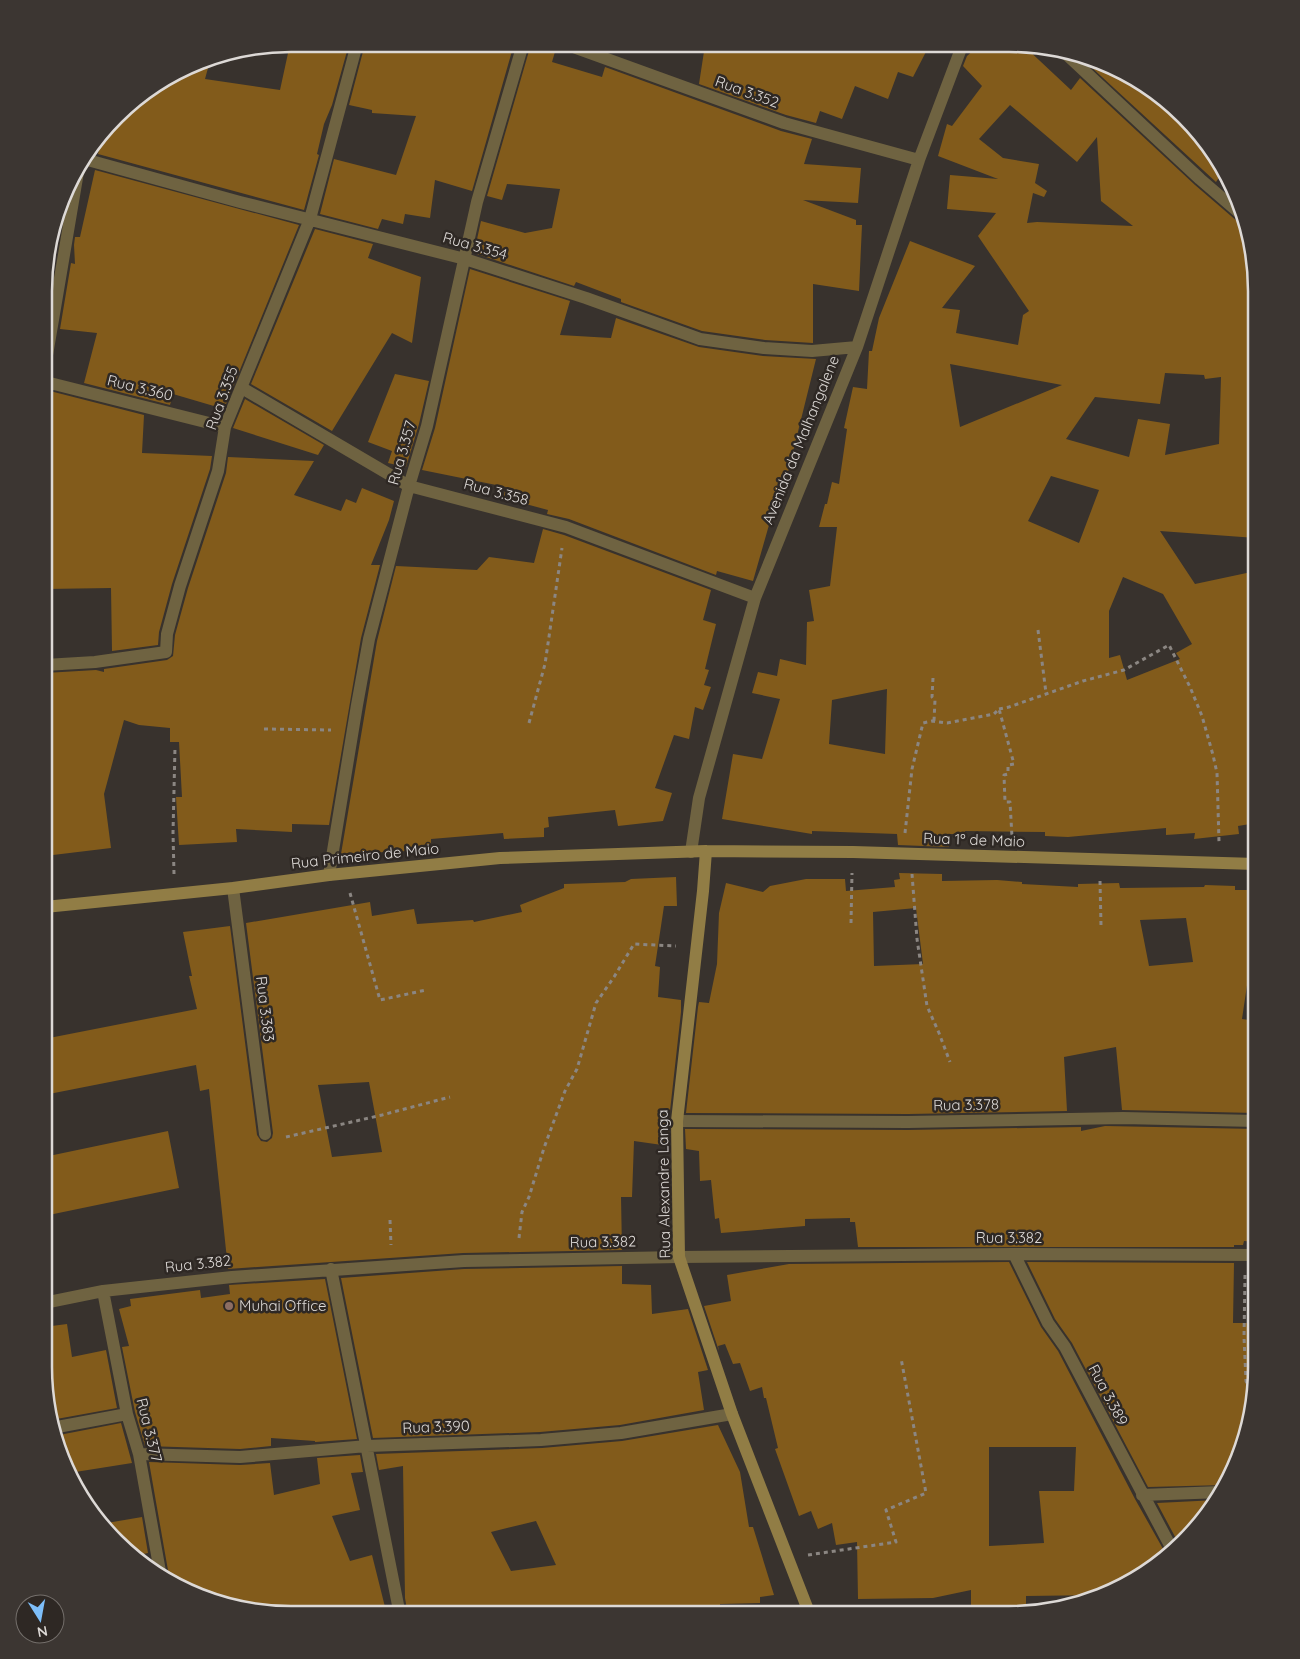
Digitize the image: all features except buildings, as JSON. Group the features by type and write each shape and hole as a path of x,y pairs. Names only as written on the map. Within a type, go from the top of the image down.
{"street":[{"name":"Rua 3.355","path":"53,665 95,662 166,652 167,634 180,586 218,471 226,427 310,220 355,52"},
{"name":"Rua 3.357","path":"328,875 352,730 370,639 409,486 427,426 477,202 521,52"},
{"name":"Rua 3.352","path":"590,52 784,123 919,160"},
{"name":"Avenida da Malhangalene","path":"691,852 699,798 755,598 857,346 919,160 960,52"},
{"path":"1075,62 1231,206"},
{"name":"Rua 3.354","path":"92,160 310,220 465,259 586,298 700,339 764,348 812,351 857,346"},
{"path":"53,318 73,195"},
{"name":"Rua 3.360","path":"53,384 226,427"},
{"name":"Rua 3.358","path":"242,388 409,486 566,527 755,598"},
{"name":"Rua Alexandre Langa","path":"706,851 697,948 676,1121 679,1257 732,1414 807,1606"},
{"name":"Rua 1º de Maio","path":"691,852 906,853 1248,864"},
{"name":"Rua Primeiro de Maio","path":"53,906 233,888 328,875 500,858 691,852"},
{"name":"Rua 3.383","path":"233,888 265,1134"},
{"name":"Rua 3.378","path":"676,1121 908,1122 1122,1118 1248,1121"},
{"name":"Rua 3.382","path":"53,1301 103,1291 232,1277 464,1261 1014,1254 1248,1255"},
{"name":"Rua 3.389","path":"1014,1254 1048,1323 1064,1347 1169,1544"},
{"path":"331,1269 398,1606"},
{"name":"Rua 3.377","path":"103,1291 127,1414 139,1454 159,1566"},
{"path":"60,1426 127,1414"},
{"name":"Rua 3.390","path":"139,1454 240,1457 367,1446 541,1440 621,1433 732,1414"},
{"path":"1142,1496 1212,1492"}],"path":[{"path":"529,724 544,664 566,527"},
{"path":"1038,630 1046,693"},
{"path":"950,1062 927,1006 906,853 912,769 923,723 934,721 947,723 994,714 999,709 1046,693 1124,670 1170,645 1202,716 1217,773 1220,863"},
{"path":"933,678 934,721"},
{"path":"999,709 1014,764 1008,765 1008,774 1004,775 1005,802 1010,802 1014,857"},
{"path":"264,729 352,730"},
{"path":"175,747 173,833 175,894"},
{"path":"851,923 853,852"},
{"path":"1100,860 1101,925"},
{"path":"349,891 380,1000 426,990"},
{"path":"518,1242 522,1212 529,1197 544,1148 566,1091 577,1069 596,1004 634,944 697,948"},
{"path":"265,1134 267,1137 281,1138 294,1136 450,1097"},
{"path":"1247,1383 1244,1337 1248,1290"},
{"path":"788,1558 896,1542 886,1510 926,1493 901,1358"}],"place":[{"name":"Muhai Office","path":"229,1306"}]}
